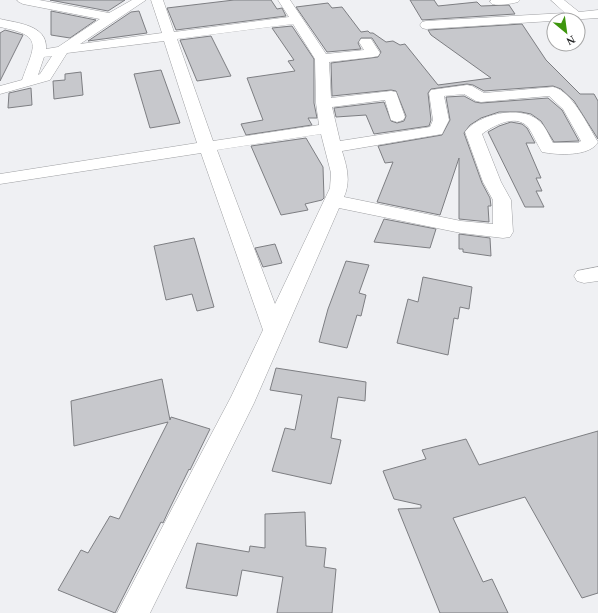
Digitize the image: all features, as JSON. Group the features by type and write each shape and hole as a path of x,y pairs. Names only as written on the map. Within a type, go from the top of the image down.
{"street":[{"path":"0,90 45,77 62,50 111,17 140,0"},
{"path":"157,0 207,147 274,330"},
{"path":"133,613 241,403 339,188 340,173 330,137 324,102 323,65 284,0"},
{"path":"496,2 514,0"},
{"path":"556,0 571,12"},
{"path":"10,10 73,11 111,17"},
{"path":"10,10 30,30 39,42 38,54 28,83"},
{"path":"586,15 598,14"},
{"path":"426,25 546,18"},
{"path":"38,54 297,20"},
{"path":"323,65 373,53 366,42"},
{"path":"323,65 378,66"},
{"path":"0,179 207,147 330,137 436,131 441,120 436,93 467,89 482,98 553,91 569,107 590,142 582,148 548,148 533,123 521,117 507,117 492,120 473,132 492,182 502,200 503,232 461,227 334,201"},
{"path":"324,102 391,95 397,118"}],"building":[{"path":"50,0 125,0 108,11"},
{"path":"234,0 271,0 277,9 282,8 286,16 176,30 167,8"},
{"path":"410,0 434,0 438,6 477,2 481,6 509,5 515,14 422,20"},
{"path":"328,3 332,8 342,7 361,32 368,31 373,33 386,42 393,41 400,45 405,44 438,85 491,78 431,35 428,30 522,24 546,60 580,94 594,94 598,101 598,139 574,101 561,89 553,86 484,91 473,85 467,84 431,89 428,93 431,120 429,126 374,134 366,115 336,117 334,108 384,102 391,121 397,123 404,121 406,116 396,91 391,90 332,96 331,63 378,57 381,52 372,38 361,38 358,43 361,49 327,52 296,7"},
{"path":"51,11 96,20 70,38 51,35"},
{"path":"139,11 147,33 88,41 131,12"},
{"path":"292,26 314,59 314,103 317,118 308,118 312,125 246,135 241,124 263,120 247,78 295,71 288,61 294,60 272,28"},
{"path":"5,30 23,35 0,81 0,33"},
{"path":"211,36 231,76 197,81 180,40"},
{"path":"161,70 180,123 150,128 134,74"},
{"path":"81,72 83,95 54,99 53,81 65,80 65,74"},
{"path":"31,88 32,105 8,108 9,93"},
{"path":"464,96 475,102 481,103 548,98 562,110 579,141 554,142 541,121 531,114 521,112 499,112 481,118 470,125 464,133 482,183 490,198 491,206 488,206 489,222 459,219 459,158 440,215 377,202 393,162 385,163 378,146 442,135 450,120 446,97"},
{"path":"511,122 522,124 527,128 535,143 526,143 541,178 536,178 542,191 536,191 544,207 525,207 488,132"},
{"path":"306,138 323,167 324,198 322,200 305,204 308,210 281,215 251,146"},
{"path":"384,219 436,229 430,248 374,242"},
{"path":"459,234 490,238 491,256 463,252 463,249 459,249"},
{"path":"194,238 214,307 197,311 192,294 166,300 154,246"},
{"path":"275,244 282,263 263,267 255,248"},
{"path":"346,261 369,265 359,293 366,295 361,316 357,315 347,348 319,342 328,309"},
{"path":"423,277 472,287 469,309 460,307 458,319 454,318 448,355 397,343 408,299 418,302"},
{"path":"276,368 366,382 365,401 338,397 331,438 341,440 331,484 272,471 285,428 295,430 302,395 270,390"},
{"path":"162,379 170,420 171,417 210,429 163,523 161,522 115,613 58,590 81,550 88,553 110,516 119,519 168,422 74,446 71,401"},
{"path":"598,431 598,593 582,598 525,497 453,518 483,582 492,579 508,613 440,613 398,509 421,508 421,505 394,499 383,471 426,459 422,450 466,439 479,465"},
{"path":"305,512 306,546 326,548 324,567 336,569 332,613 277,613 283,577 242,570 237,596 186,588 197,543 249,552 250,546 265,548 265,514"}]}
